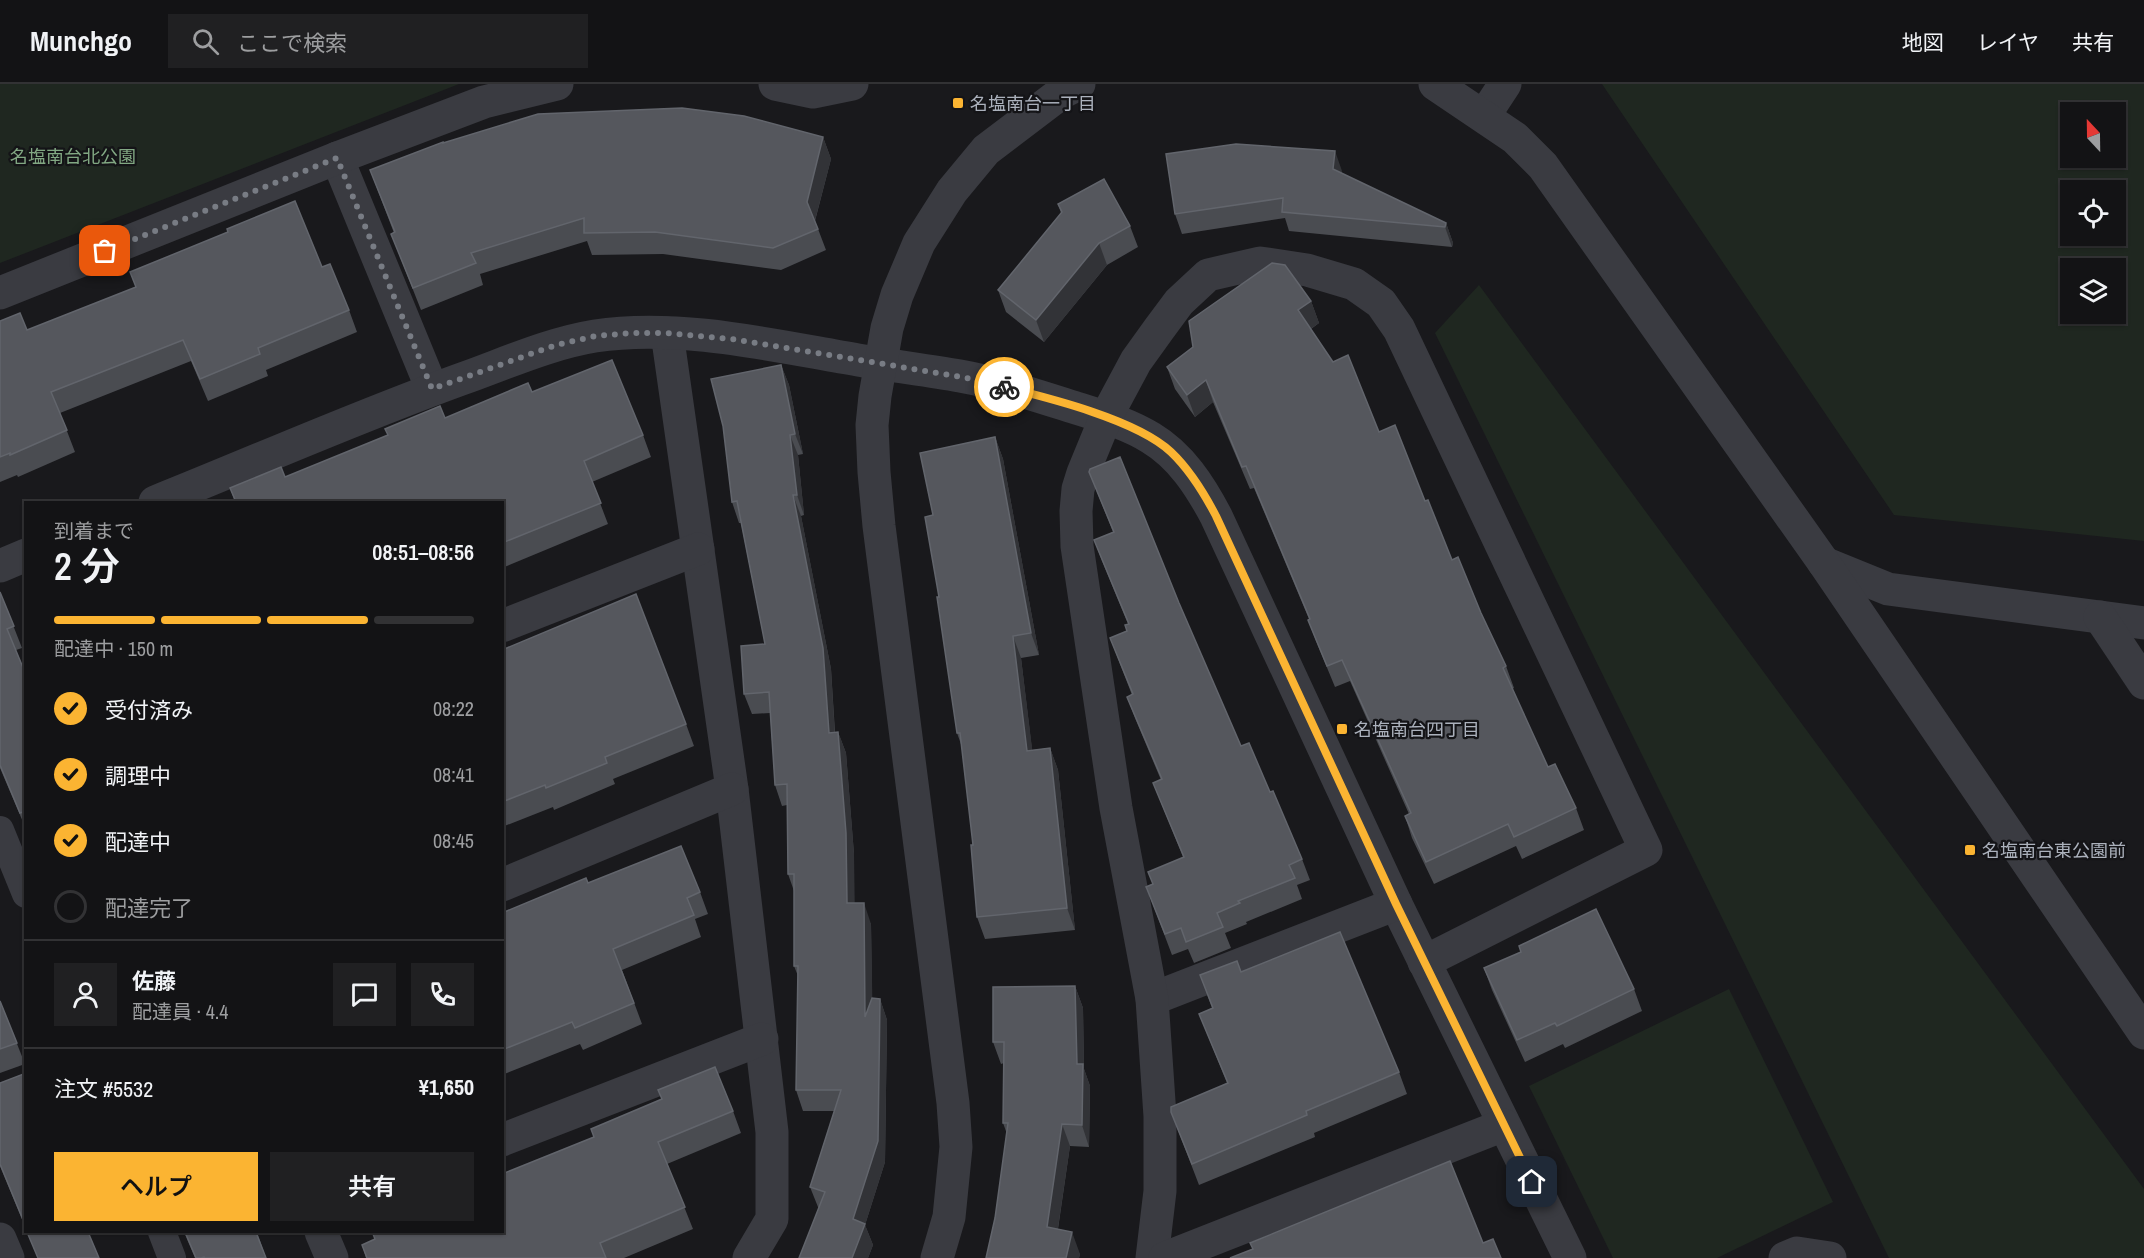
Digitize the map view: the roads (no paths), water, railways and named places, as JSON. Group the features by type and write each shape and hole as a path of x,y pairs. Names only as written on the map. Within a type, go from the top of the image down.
{"street":[{"path":"0,293 337,158 484,102 557,84"},
{"path":"775,84 813,92 852,84"},
{"path":"937,1258 948,1217 956,1147 953,1103 874,472 872,425 887,328 897,295 919,243 952,191 986,150 1061,93 1079,84"},
{"path":"1435,84 1515,138 1543,166 1824,563 2144,1034"},
{"path":"1484,116 1505,84"},
{"path":"337,158 432,389"},
{"path":"1152,1258 1160,1191 1160,1116 1152,999 1116,808 1077,546 1076,511 1078,489 1083,473 1106,417 1136,361 1179,302 1208,275 1260,263 1307,270 1354,284 1381,303 1399,329 1646,850 1424,962"},
{"path":"667,333 732,789 772,1132 772,1219 749,1258"},
{"path":"157,501 432,389 556,345 596,336 667,333 732,339 962,377 1032,394 1106,417 1149,436 1171,452 1202,490 1216,516 1396,904 1570,1258"},
{"path":"504,625 698,549"},
{"path":"0,566 24,556"},
{"path":"1824,563 1888,588 2144,623"},
{"path":"2100,617 2144,683"},
{"path":"504,884 732,789"},
{"path":"0,830 24,889"},
{"path":"1152,999 1396,904"},
{"path":"504,1139 762,1039"},
{"path":"1165,1258 1504,1125"},
{"path":"162,1233 172,1258"},
{"path":"321,1233 332,1258"},
{"path":"0,1239 8,1258"},
{"path":"1785,1258 1797,1253 1830,1258"}],"place":[{"name":"名塩南台一丁目","path":"958,103"},
{"name":"名塩南台四丁目","path":"1342,729"},
{"name":"名塩南台東公園前","path":"1970,850"}],"park label":[{"name":"名塩南台北公園","path":"73,156"}]}
